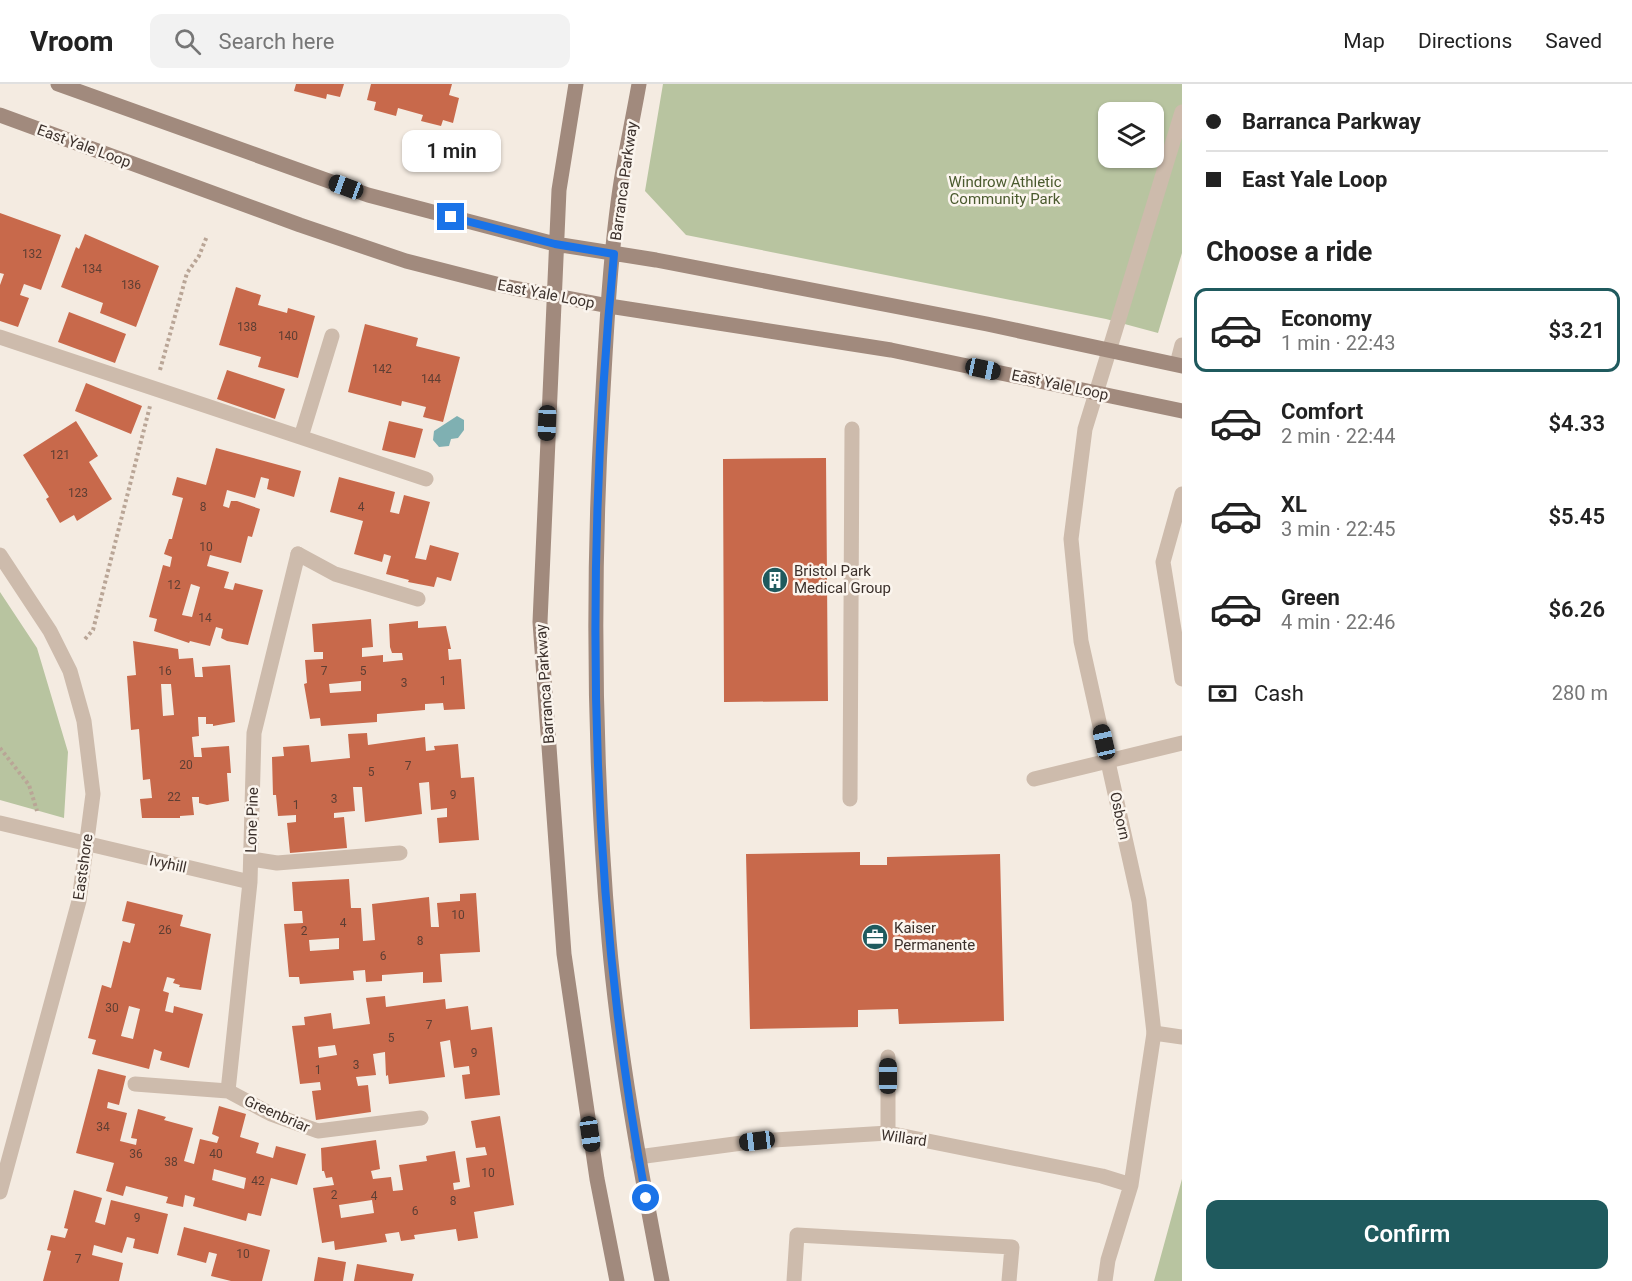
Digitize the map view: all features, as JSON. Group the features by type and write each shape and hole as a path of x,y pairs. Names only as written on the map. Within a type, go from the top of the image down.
{"main road":[{"path":"58,84 368,195 555,244 987,324 1180,365"},
{"name":"Barranca Parkway","path":"576,84 559,190 555,244 540,622 564,954 597,1179 617,1281"},
{"name":"Barranca Parkway","path":"639,84 618,204 609,306 595,543 597,757 609,942 638,1157 662,1281"},
{"name":"East Yale Loop","path":"0,115 300,225 406,261 504,286 609,306 891,350 1182,411"}],"street":[{"name":"Osborn","path":"1106,1281 1108,1260 1131,1185 1155,1033 1139,901 1081,641 1071,539 1085,429 1182,112"},
{"path":"301,437 332,336"},
{"path":"0,337 426,479"},
{"path":"1180,365 1182,345"},
{"path":"850,799 852,429"},
{"path":"1182,494 1163,562 1182,679"},
{"name":"Lone Pine","path":"228,1091 250,882 254,733 298,554 335,573 418,599"},
{"name":"Eastshore","path":"0,555 50,631 70,671 84,721 93,794 79,901 0,1191"},
{"path":"1034,778 1182,743"},
{"name":"Ivyhill","path":"0,823 86,846 250,882"},
{"path":"251,859 277,864 400,853"},
{"path":"1155,1033 1182,1037"},
{"path":"888,1057 888,1133"},
{"name":"Greenbriar","path":"135,1084 228,1091 271,1114 318,1131 421,1118"},
{"name":"Willard","path":"638,1157 757,1141 888,1133 1102,1176 1131,1185"},
{"path":"794,1281 797,1235 1012,1247 1010,1281"}],"path":[{"path":"85,639 93,630 154,389 187,273 199,256 207,236"},
{"path":"0,748 29,785 38,813"}],"green space":[{"name":"Windrow Athletic Community Park","path":"663,84 1182,84 1182,253 1158,333 1106,319 686,235 645,191"},
{"path":"0,592 37,648 68,752 64,818 0,800"},
{"path":"1182,1179 1182,1281 1154,1281"}],"water":[{"path":"457,416 464,420 464,430 458,438 451,439 449,446 439,447 433,440 434,431"}],"building":[{"path":"296,84 344,84 340,97 327,94 326,99 294,91"},
{"path":"371,84 452,84 449,95 459,98 453,123 443,120 441,126 421,121 423,115 398,108 396,116 374,110 376,102 367,100"},
{"path":"0,213 61,235 41,290 24,284 20,295 29,298 18,327 0,321 0,285 4,274 0,273"},
{"path":"85,234 159,266 136,327 100,313 103,303 61,287 76,247 79,249"},
{"path":"236,287 261,295 258,305 287,313 288,308 315,316 298,378 258,367 261,357 219,345"},
{"path":"69,312 126,334 115,363 58,342"},
{"path":"365,324 418,338 416,346 460,357 443,422 423,417 426,407 402,401 401,406 348,392"},
{"path":"227,370 285,389 275,419 217,399"},
{"path":"86,383 142,406 131,434 75,411"},
{"path":"76,421 98,456 89,462 112,499 77,521 74,515 60,523 46,499 49,497 23,455"},
{"path":"389,421 423,429 415,458 382,450"},
{"path":"216,448 301,471 294,497 267,489 269,479 261,477 255,498 227,490 223,506 229,508 231,501 237,501 260,509 252,537 248,536 241,563 210,555 207,566 229,572 224,588 233,590 235,583 263,590 248,645 221,638 223,629 216,627 210,646 190,641 189,643 154,631 157,619 149,617 163,565 170,567 172,557 164,554 169,539 172,539 183,498 172,495 177,477 206,485","holes":["191,584 200,587 192,617 182,615"]},
{"name":"Bristol Park Medical Group","path":"826,458 828,701 724,702 723,459"},
{"path":"339,477 395,492 390,512 399,514 404,495 430,502 415,558 426,560 430,545 459,553 451,581 437,577 434,587 408,582 409,580 386,574 391,556 384,554 382,562 354,554 363,521 330,512"},
{"path":"371,619 373,647 362,648 362,657 383,655 383,662 403,660 402,653 392,653 389,624 418,621 418,628 446,626 451,649 448,649 449,660 461,659 465,709 444,710 443,703 425,704 425,710 377,714 377,722 321,726 320,718 310,719 304,684 307,683 305,660 323,659 323,652 314,652 312,624","holes":["361,681 361,691 330,693 329,684"]},
{"path":"133,641 178,649 179,659 193,658 195,677 203,677 202,667 230,665 235,722 213,726 213,724 206,724 206,717 198,717 199,736 192,737 194,757 202,757 201,748 229,746 231,773 227,773 229,801 207,805 199,803 199,797 192,797 194,815 180,816 180,818 142,818 140,799 152,798 150,779 143,780 139,729 131,730 127,676 136,675","holes":["161,684 171,684 174,715 163,716"]},
{"path":"367,733 368,745 425,737 426,751 435,750 434,746 458,744 461,778 474,777 479,840 439,843 437,818 447,817 447,808 431,810 429,782 419,783 422,814 365,822 362,787 353,787 355,811 334,813 334,818 344,817 347,848 290,853 287,823 296,822 296,815 278,816 276,795 273,795 272,757 284,756 283,747 309,745 311,762 350,758 348,734"},
{"name":"Kaiser Permanente","path":"860,852 860,865 887,865 887,857 1000,854 1004,1021 899,1024 898,1009 858,1010 858,1027 750,1029 746,854"},
{"path":"349,879 351,908 361,908 363,941 375,940 372,904 429,897 431,927 439,927 437,903 460,901 460,894 476,893 480,952 440,954 442,982 423,983 423,972 382,975 382,981 366,982 365,970 353,971 354,980 300,984 299,977 289,977 284,924 303,923 302,911 294,911 292,882","holes":["339,938 339,949 310,951 309,940"]},
{"path":"127,901 183,915 180,926 211,934 201,990 179,987 180,985 173,983 175,979 167,977 163,991 169,993 165,1011 173,1013 174,1006 203,1014 189,1068 160,1060 162,1052 154,1049 149,1069 92,1054 96,1040 88,1038 102,985 111,988 123,941 130,943 135,924 122,921","holes":["129,1006 140,1009 133,1039 121,1036"]},
{"path":"385,996 386,1007 445,999 446,1009 468,1006 471,1030 492,1027 500,1095 465,1099 462,1075 470,1074 469,1066 454,1068 450,1040 440,1042 445,1077 389,1084 388,1075 386,1076 385,1052 373,1054 376,1075 356,1077 358,1086 368,1085 371,1112 316,1120 312,1091 321,1090 320,1082 300,1084 292,1026 305,1025 304,1017 331,1013 333,1029 370,1024 366,998","holes":["335,1045 337,1055 319,1058 318,1047"]},
{"path":"98,1069 126,1076 119,1105 108,1102 107,1108 127,1113 120,1141 136,1145 137,1139 131,1138 138,1109 166,1117 164,1120 193,1128 184,1161 194,1164 200,1139 217,1143 219,1137 212,1134 219,1106 246,1114 240,1137 259,1143 256,1153 273,1158 276,1146 306,1154 297,1185 271,1178 261,1216 248,1213 246,1221 193,1206 195,1198 185,1195 183,1207 166,1203 168,1197 126,1186 123,1196 106,1191 114,1163 76,1153","holes":["214,1169 246,1178 244,1189 212,1180"]},
{"path":"500,1116 514,1205 474,1212 478,1238 458,1241 456,1229 414,1235 415,1239 401,1241 399,1232 385,1234 387,1242 335,1250 334,1241 322,1243 313,1188 334,1185 332,1177 326,1178 322,1171 321,1148 376,1140 380,1169 371,1171 373,1179 391,1177 393,1191 403,1190 399,1165 427,1161 426,1156 455,1151 460,1182 453,1183 454,1190 470,1187 466,1158 487,1155 485,1147 476,1148 471,1121","holes":["372,1200 374,1213 341,1218 339,1205"]},
{"path":"74,1190 102,1198 95,1222 105,1225 111,1200 168,1214 158,1254 133,1248 135,1239 127,1237 122,1253 94,1245 92,1255 123,1263 119,1281 43,1281 51,1251 47,1250 51,1235 65,1238 68,1229 64,1228"},
{"path":"184,1227 270,1250 262,1281 231,1281 211,1276 217,1254 209,1252 206,1263 177,1255"},
{"path":"318,1257 346,1262 343,1281 314,1281"},
{"path":"357,1264 414,1274 412,1281 354,1281"}],"place":[{"name":"Bristol Park Medical Group","path":"775,580"},
{"name":"Kaiser Permanente","path":"875,937"}],"route":[{"path":"451,217 555,244 614,254 595,532 597,757 609,942 638,1157 646,1198"}]}
